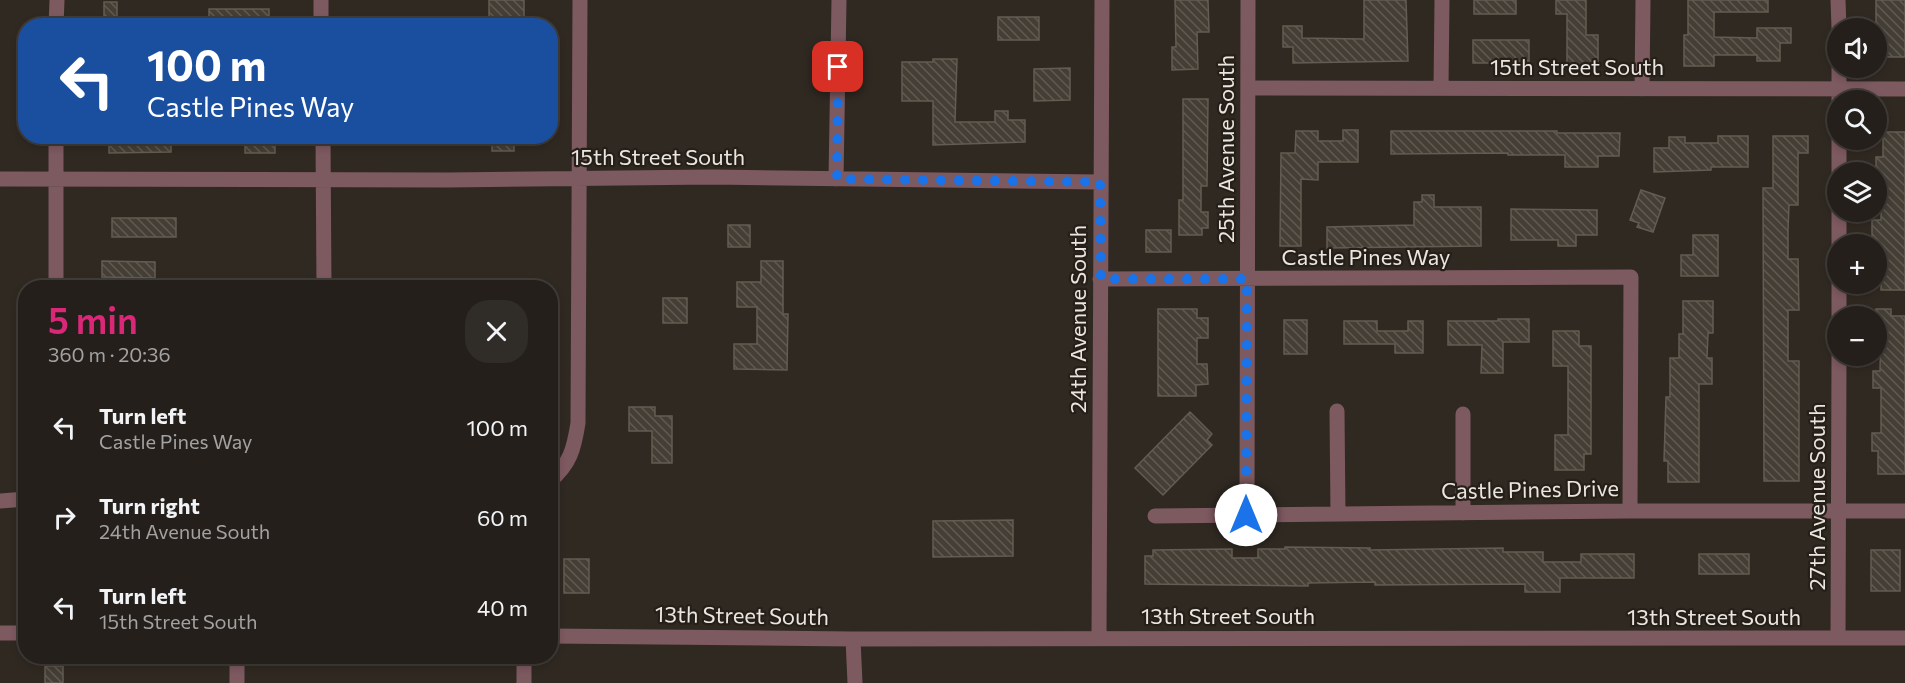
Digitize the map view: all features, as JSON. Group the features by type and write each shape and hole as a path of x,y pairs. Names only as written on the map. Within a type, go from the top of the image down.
{"street":[{"path":"56,18 57,0"},
{"path":"321,0 321,18"},
{"path":"558,473 574,452 579,423 580,0"},
{"path":"837,179 839,0"},
{"name":"24th Avenue South","path":"1099,638 1102,0"},
{"name":"25th Avenue South","path":"1246,515 1248,0"},
{"path":"1441,88 1442,0"},
{"path":"1642,89 1643,0"},
{"path":"1838,0 1839,18"},
{"name":"15th Street South","path":"1248,88 1642,89 1827,95"},
{"name":"15th Street South","path":"1887,91 1905,89"},
{"path":"56,144 56,280"},
{"path":"323,144 324,280"},
{"name":"15th Street South","path":"0,179 837,179 1100,182"},
{"name":"Castle Pines Way","path":"1101,279 1631,277 1630,511"},
{"name":"27th Avenue South","path":"1838,638 1839,366"},
{"path":"1337,411 1338,514"},
{"path":"1462,414 1462,513"},
{"path":"0,501 18,500"},
{"name":"Castle Pines Drive","path":"1155,516 1630,511 1905,511"},
{"path":"0,633 18,633"},
{"name":"13th Street South","path":"558,636 853,639 1905,638"},
{"path":"853,639 855,683"},
{"path":"237,664 237,683"},
{"path":"524,664 524,683"}],"building":[{"path":"489,0 524,0 524,18 489,18"},
{"path":"1175,0 1208,0 1209,32 1197,32 1198,69 1172,70 1172,47 1176,47"},
{"path":"1364,0 1406,0 1408,61 1293,63 1293,47 1283,47 1283,26 1302,26 1302,38 1364,39"},
{"path":"1474,0 1516,0 1516,14 1474,14"},
{"path":"1556,0 1586,0 1586,35 1598,35 1598,66 1567,67 1567,14 1556,14"},
{"path":"1688,0 1768,0 1768,12 1714,12 1714,37 1757,38 1757,28 1791,28 1791,43 1780,43 1780,61 1757,61 1757,55 1714,55 1714,66 1684,66 1684,35 1688,35"},
{"path":"1876,0 1905,0 1905,57 1887,57 1887,18 1876,18"},
{"path":"104,2 117,2 117,18 104,18"},
{"path":"209,9 269,9 269,18 209,18"},
{"path":"998,17 1039,17 1039,40 998,40"},
{"path":"1473,40 1529,40 1529,63 1473,63"},
{"path":"933,59 957,59 955,122 995,122 995,111 1008,111 1008,120 1025,120 1025,142 933,145 933,101 902,101 902,62 933,62"},
{"path":"1070,68 1070,100 1034,101 1034,69"},
{"path":"1183,99 1208,99 1207,186 1201,186 1201,212 1208,212 1208,228 1202,228 1202,235 1179,235 1179,200 1183,200"},
{"path":"1343,130 1358,130 1358,162 1318,162 1318,180 1301,179 1301,246 1280,246 1281,153 1295,153 1296,131 1318,131 1318,141 1343,141"},
{"path":"1391,131 1620,133 1619,156 1598,156 1598,167 1565,167 1565,155 1391,154"},
{"path":"1887,132 1905,132 1905,290 1887,290 1887,234 1872,234 1872,222 1887,222 1887,162 1876,162 1876,157 1883,157 1883,150 1887,150"},
{"path":"1718,136 1748,136 1748,167 1711,167 1711,170 1654,172 1654,148 1669,148 1669,137 1685,137 1685,143 1718,143"},
{"path":"1773,136 1808,136 1808,153 1798,153 1798,205 1789,205 1788,230 1788,259 1798,259 1799,310 1788,310 1788,361 1799,361 1799,481 1764,481 1763,188 1773,188"},
{"path":"109,144 171,144 171,152 109,153"},
{"path":"245,144 275,144 275,153 245,153"},
{"path":"492,144 514,144 514,151 492,151"},
{"path":"1641,190 1665,198 1653,232 1637,227 1639,223 1630,220"},
{"path":"1422,195 1434,195 1434,207 1481,207 1481,246 1327,248 1327,227 1414,225 1414,202 1422,202"},
{"path":"1511,209 1597,210 1597,235 1576,235 1576,246 1558,246 1558,240 1511,240"},
{"path":"112,218 176,218 176,237 112,237"},
{"path":"728,225 750,225 750,247 728,247"},
{"path":"1146,230 1171,230 1171,252 1146,252"},
{"path":"1693,235 1718,235 1718,276 1681,276 1681,255 1693,255"},
{"path":"102,261 155,262 155,278 102,277"},
{"path":"761,261 783,261 783,314 788,314 787,370 734,369 734,344 757,344 757,307 737,307 737,282 761,282"},
{"path":"663,298 687,298 687,323 663,323"},
{"path":"1683,301 1713,301 1713,333 1708,333 1707,358 1712,358 1712,384 1699,384 1699,482 1668,482 1668,461 1664,461 1666,397 1670,397 1670,358 1679,358 1679,334 1683,334"},
{"path":"1158,309 1197,309 1197,318 1208,318 1208,338 1197,338 1197,364 1207,364 1208,384 1196,385 1196,396 1158,396"},
{"path":"1887,309 1891,309 1891,316 1905,316 1905,474 1878,474 1878,451 1872,451 1872,433 1881,433 1881,388 1873,388 1873,371 1880,371 1880,366 1887,366"},
{"path":"1498,319 1529,319 1529,342 1503,342 1503,373 1481,373 1482,345 1448,345 1448,321 1498,321"},
{"path":"1284,320 1307,320 1307,354 1284,354"},
{"path":"1344,321 1377,321 1377,331 1408,331 1408,321 1423,321 1423,353 1395,353 1395,344 1344,344"},
{"path":"1553,331 1579,331 1579,346 1591,346 1591,454 1584,454 1584,470 1555,470 1555,435 1568,435 1568,366 1553,366"},
{"path":"629,407 655,407 655,416 672,416 672,463 652,463 652,431 629,431"},
{"path":"1190,412 1212,434 1207,440 1212,445 1163,495 1135,468"},
{"path":"1013,520 1013,556 933,557 933,521"},
{"path":"1285,547 1370,548 1370,550 1503,548 1503,552 1543,552 1543,562 1581,562 1581,554 1634,554 1634,578 1560,578 1560,592 1525,592 1525,584 1375,585 1375,582 1308,583 1308,586 1145,584 1145,556 1153,556 1153,550 1232,549 1232,558 1258,558 1258,549 1285,549"},
{"path":"1871,550 1900,550 1900,591 1871,591"},
{"path":"1699,554 1749,554 1749,574 1699,574"},
{"path":"564,559 589,559 589,593 564,593"},
{"path":"45,666 63,666 63,683 45,683"}],"route":[{"path":"838,67 837,179 1100,182 1101,279 1247,279 1246,515"}]}
